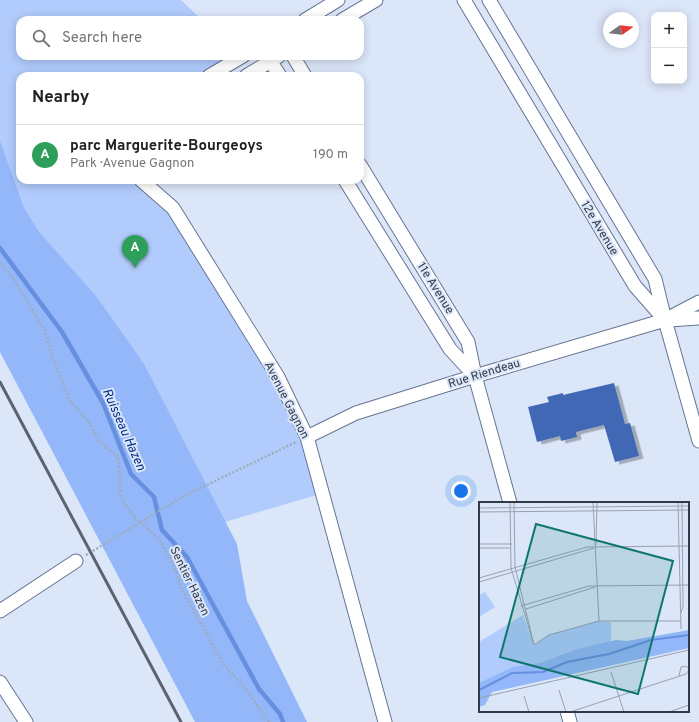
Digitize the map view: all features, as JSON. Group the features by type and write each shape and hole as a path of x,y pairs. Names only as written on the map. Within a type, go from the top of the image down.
{"street":[{"path":"312,16 338,0"},
{"path":"349,16 376,0"},
{"name":"12e Avenue","path":"464,0 635,286 665,320"},
{"name":"12e Avenue","path":"489,0 655,279 699,441"},
{"path":"217,72 236,60"},
{"path":"252,72 269,60"},
{"path":"273,60 278,72"},
{"path":"295,60 303,72"},
{"path":"542,131 562,122"},
{"name":"11e Avenue","path":"364,172 468,342 474,376 510,502"},
{"name":"Avenue Gagnon","path":"146,184 173,208 278,377 307,436 385,722"},
{"name":"11e Avenue","path":"347,184 450,349 474,376"},
{"path":"367,216 385,206"},
{"name":"Rue Riendeau","path":"307,436 356,414 474,376 665,320 699,302"},
{"name":"Rue Riendeau","path":"665,320 699,318"},
{"path":"0,611 76,561"},
{"path":"0,682 26,722"},
{"path":"567,712 570,722"}],"path":[{"name":"Sentier Hazen","path":"0,263 15,281 45,332 52,356 68,398 90,424 98,440 118,457 121,498 134,517 159,539 174,566 180,588 224,665 246,689 269,722"},
{"path":"76,561 184,496 307,436"}],"shaded area":[{"path":"0,0 181,0 198,16 16,16 16,60 231,60 211,72 16,72 16,184 146,184 173,208 307,437 320,494 208,527 0,189"},
{"path":"0,141 24,208 39,232 96,296 144,364 237,544 247,601 307,722 195,722 0,352"}],"building":[{"path":"614,383 625,424 630,423 639,456 615,462 604,425 576,432 577,437 561,441 560,436 537,442 528,407 549,402 547,397 563,393 563,395"}],"waterway":[{"name":"Ruisseau Hazen","path":"0,248 62,332 103,403 131,474 154,497 162,530 187,557 259,689 280,714 283,722"}],"railway":[{"path":"0,382 181,722"}],"place":[{"name":"parc Marguerite-Bourgeoys","path":"135,268"}]}
